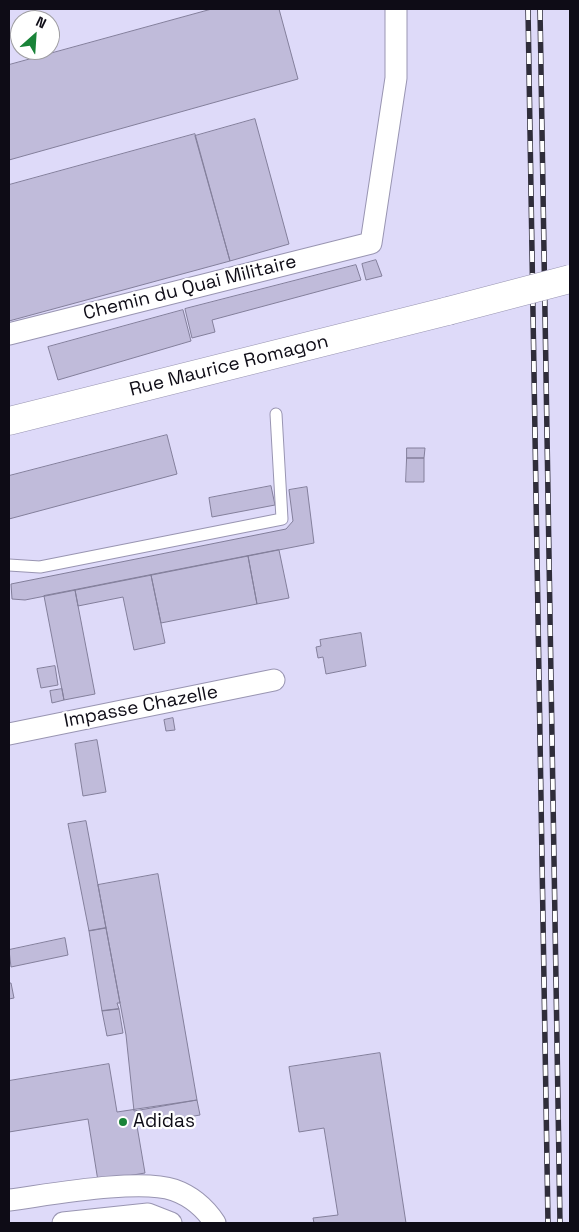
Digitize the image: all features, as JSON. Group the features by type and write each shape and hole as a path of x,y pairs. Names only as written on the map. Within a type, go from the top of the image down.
{"street":[{"name":"Chemin du Quai Militaire","path":"9,334 371,243 396,78 396,9"},
{"name":"Rue Maurice Romagon","path":"9,422 448,312 570,279"},
{"name":"Impasse Chazelle","path":"9,734 274,680"},
{"path":"9,1200 150,1186 174,1190 195,1201 215,1223"},
{"path":"63,1223 148,1214 171,1223"}],"lane":[{"path":"9,565 40,567 282,518 276,414"}],"building":[{"path":"212,9 279,9 298,79 9,160 9,65 27,60 60,60 60,51"},
{"path":"255,119 289,244 230,261 195,136"},
{"path":"195,134 230,261 9,321 9,185"},
{"path":"376,260 382,276 366,280 362,264"},
{"path":"356,265 361,280 212,320 215,332 192,338 185,309"},
{"path":"183,310 191,341 58,380 48,347"},
{"path":"167,435 177,474 9,519 9,476"},
{"path":"407,448 425,448 424,458 407,458"},
{"path":"407,458 424,458 424,482 406,482"},
{"path":"271,486 275,505 212,517 209,498"},
{"path":"307,487 314,543 25,600 12,599 11,584 286,529 293,521 289,490"},
{"path":"279,550 289,598 257,604 248,556"},
{"path":"248,556 257,604 161,623 151,575"},
{"path":"151,575 165,643 134,650 123,597 78,606 75,590"},
{"path":"75,590 95,694 64,700 44,596"},
{"path":"361,633 366,666 326,674 323,657 318,658 316,647 321,646 320,640"},
{"path":"55,666 58,685 41,688 37,669"},
{"path":"62,689 64,700 52,703 50,691"},
{"path":"173,718 175,730 166,731 164,720"},
{"path":"97,740 106,792 83,796 75,744"},
{"path":"86,821 106,928 89,931 68,824"},
{"path":"158,874 197,1100 134,1111 126,1035 98,885"},
{"path":"106,928 120,1003 117,1003 119,1009 102,1011 89,931"},
{"path":"65,938 68,955 11,967 9,950"},
{"path":"9,983 11,983 14,998 9,999"},
{"path":"119,1009 123,1033 107,1036 102,1011"},
{"path":"380,1053 406,1223 314,1223 313,1218 338,1215 324,1128 299,1132 289,1067"},
{"name":"Adidas","path":"109,1064 117,1112 197,1100 200,1115 137,1126 145,1173 98,1181 88,1119 9,1132 9,1081"}],"railway":[{"path":"528,9 548,1223"},
{"path":"540,9 560,1223"}],"place":[{"name":"Adidas","path":"123,1122"}]}
